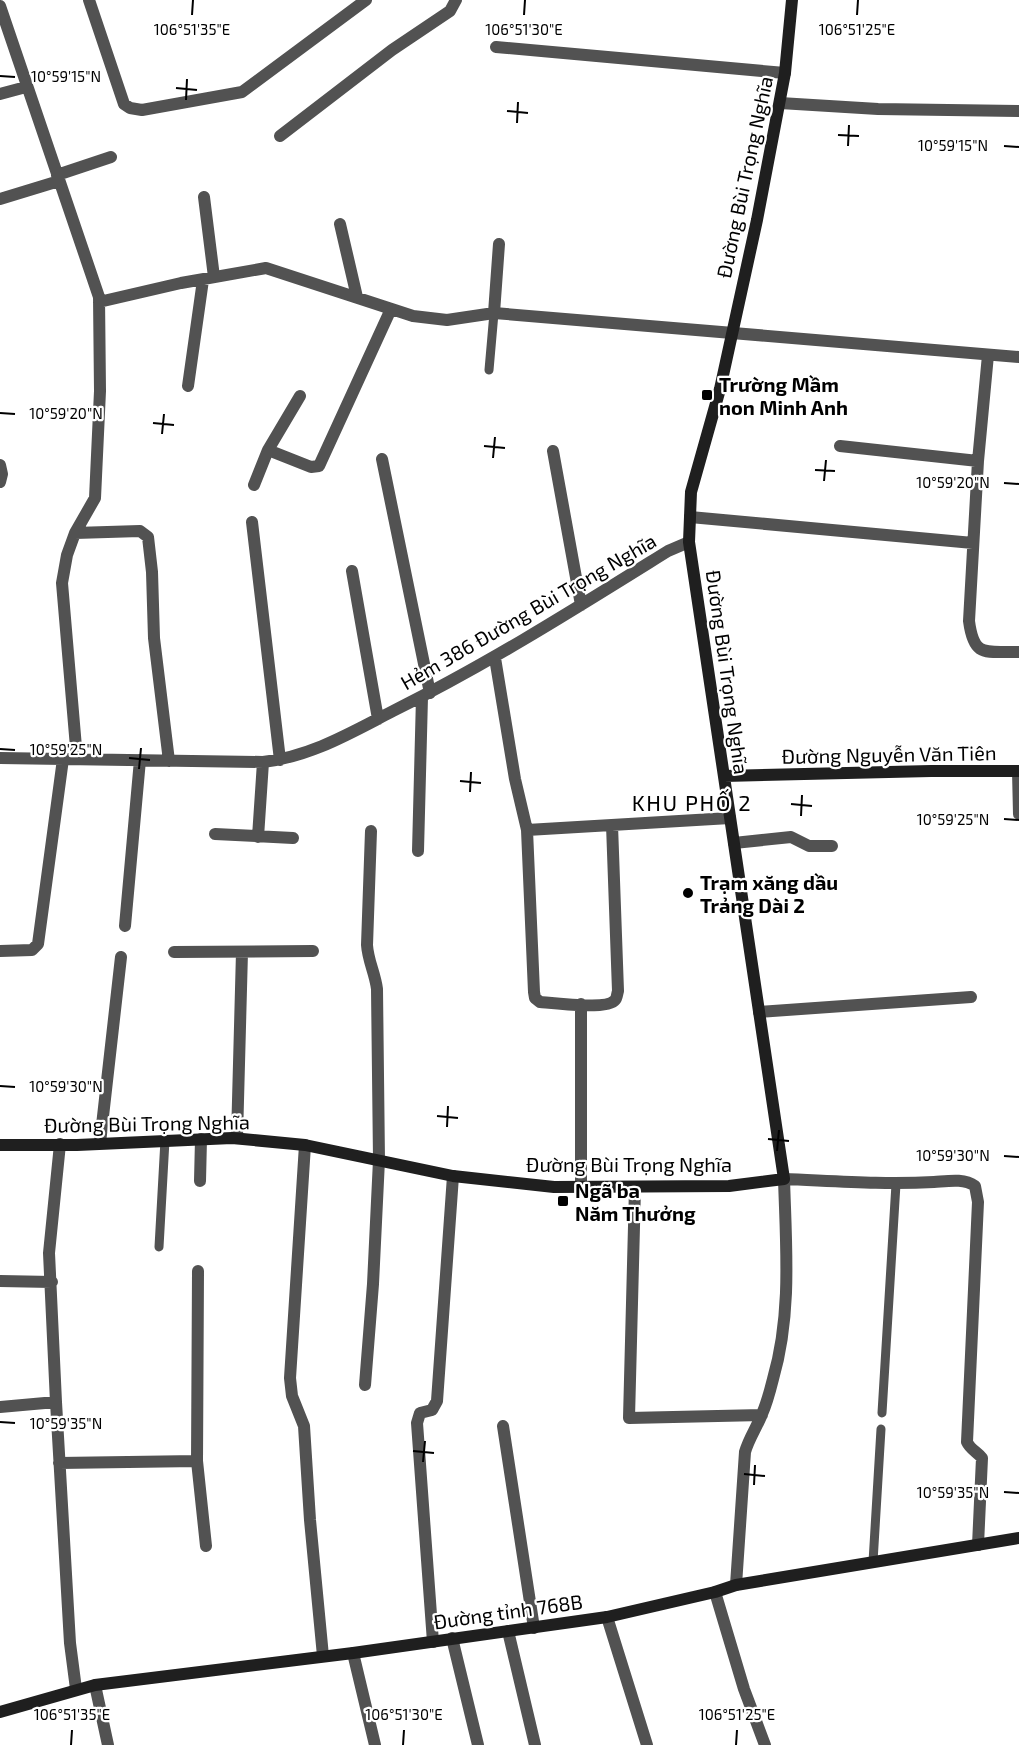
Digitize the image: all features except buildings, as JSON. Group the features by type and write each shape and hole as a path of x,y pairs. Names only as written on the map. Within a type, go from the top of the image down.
{"street":[{"path":"89,0 124,104 135,110 243,92 366,0"},
{"path":"280,136 392,50 450,10 456,0"},
{"name":"Đường Bùi Trọng Nghĩa","path":"0,1145 237,1138 305,1145 453,1176 555,1187 729,1186 784,1179 689,542 691,492 720,389 780,103 792,0"},
{"path":"0,6 99,297 100,391 95,498 75,533 67,555 62,583 77,759"},
{"path":"496,47 785,73"},
{"path":"0,94 26,87"},
{"path":"780,103 878,109 1019,111"},
{"path":"0,199 111,157"},
{"path":"188,386 208,279 204,197"},
{"path":"340,224 357,297"},
{"path":"494,313 499,244"},
{"path":"99,303 266,268 413,316 447,320 494,313 1019,357"},
{"path":"268,450 311,467 319,466 391,309"},
{"path":"988,355 978,461 969,603 972,639 976,648 983,651 1019,652"},
{"path":"254,485 268,450 300,396"},
{"path":"840,446 978,461"},
{"path":"553,451 581,605"},
{"path":"382,459 426,695 418,851"},
{"path":"0,465 0,482"},
{"path":"690,517 973,543"},
{"path":"252,522 280,760"},
{"path":"75,533 140,531 148,537 154,638 169,760"},
{"name":"Hẻm 386 Đường Bùi Trọng Nghĩa","path":"0,758 263,762 280,760 322,747 495,658 668,551 689,542"},
{"path":"352,572 378,719"},
{"path":"495,658 515,779 527,830 535,998 540,1002 581,1005 609,1004 615,1000 618,991 612,825"},
{"path":"0,951 32,950 38,944 63,759"},
{"path":"124,926 140,760"},
{"path":"258,837 263,762"},
{"path":"1018,771 1019,814"},
{"name":"Đường Nguyễn Văn Tiên","path":"724,776 1018,771"},
{"path":"527,830 730,818"},
{"path":"365,1385 374,1284 379,1161 377,988 375,975 368,961 367,945 371,831"},
{"path":"215,834 293,838"},
{"path":"734,843 791,837 809,846 832,846"},
{"path":"174,952 313,951"},
{"path":"237,1138 242,952"},
{"path":"100,1143 121,957"},
{"path":"759,1012 971,997"},
{"path":"581,1005 581,1187"},
{"path":"200,1181 201,1139"},
{"path":"60,1144 50,1253 70,1643 76,1689"},
{"path":"305,1145 290,1378 292,1396 304,1426 323,1656"},
{"path":"433,1642 417,1423 420,1413 432,1410 437,1401 453,1176"},
{"path":"736,1585 745,1452 762,1414 774,1378 786,1308 784,1179 896,1184 969,1181 975,1186 978,1192 967,1442 969,1448 982,1458 978,1545"},
{"path":"635,1188 629,1418 762,1414"},
{"path":"198,1271 197,1461 206,1546"},
{"path":"0,1281 52,1282"},
{"path":"0,1407 56,1402"},
{"path":"503,1426 534,1628"},
{"path":"60,1463 197,1461"},
{"name":"Đường tỉnh 768B","path":"0,1712 95,1685 353,1653 608,1617 736,1585 1019,1538"},
{"path":"715,1592 744,1689 765,1745"},
{"path":"608,1617 647,1745"},
{"path":"508,1631 535,1745"},
{"path":"452,1638 478,1745"},
{"path":"353,1653 375,1745"},
{"path":"95,1685 108,1745"}],"lane":[{"path":"489,370 494,313"},
{"path":"159,1247 165,1140"},
{"path":"882,1413 896,1184"},
{"path":"873,1562 881,1429"}],"place":[{"name":"Trường Mầm non Minh Anh","path":"707,395"},
{"name":"Trạm xăng dầu Trảng Dài 2","path":"688,893"},
{"name":"Ngã ba Năm Thưởng","path":"563,1201"}],"district":[{"name":"KHU PHỐ 2","path":"692,802"}]}
